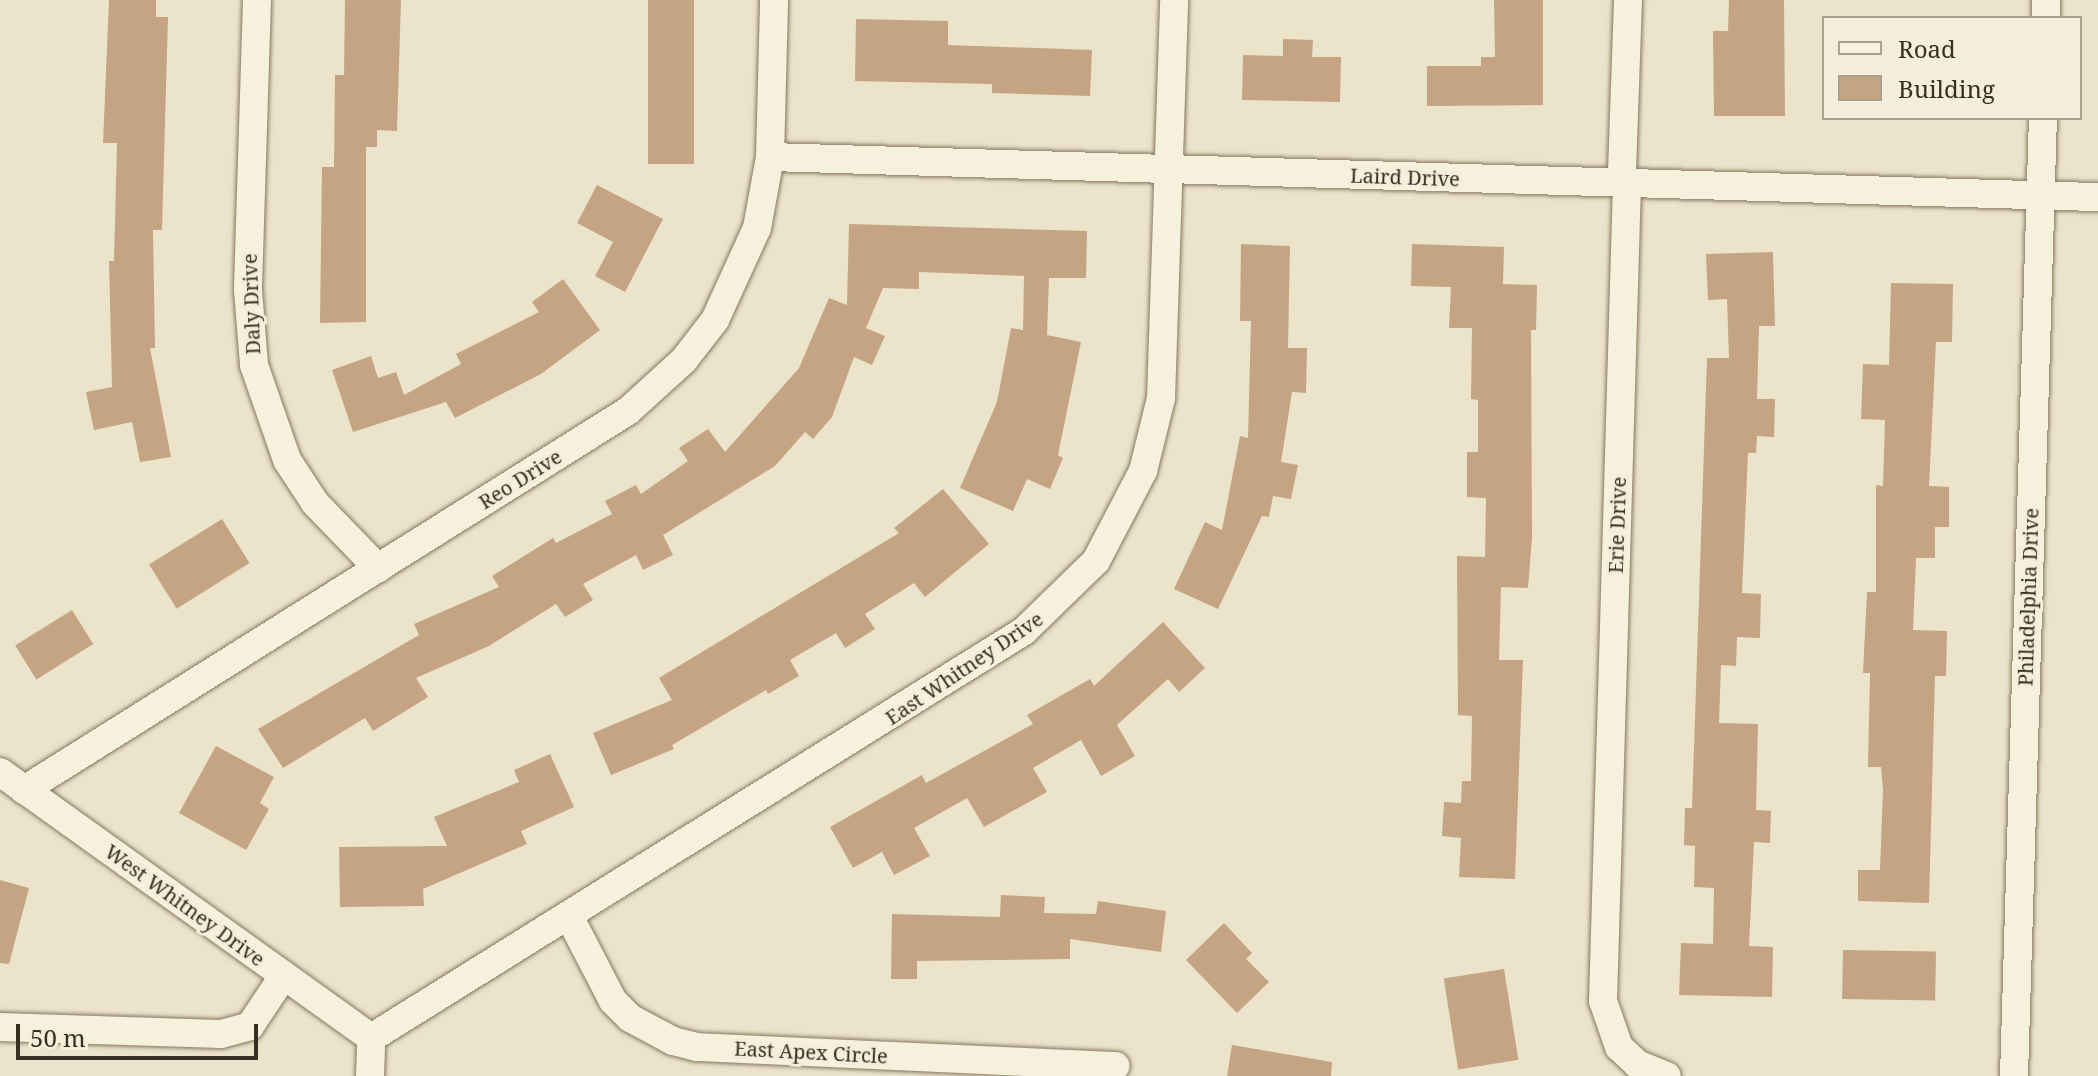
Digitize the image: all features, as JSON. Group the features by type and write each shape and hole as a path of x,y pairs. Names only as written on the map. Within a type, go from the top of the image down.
{"street":[{"name":"Daly Drive","path":"257,0 248,290 254,365 287,460 315,503 378,568"},
{"name":"Reo Drive","path":"24,790 628,411 684,360 740,276 757,228 770,157 774,0"},
{"name":"East Whitney Drive","path":"371,1038 570,918 1024,631 1088,571 1123,518 1157,423 1174,0"},
{"name":"Erie Drive","path":"1628,0 1622,172 1627,183 1603,1001 1619,1047 1637,1064 1667,1076"},
{"name":"Philadelphia Drive","path":"2014,1076 2043,120"},
{"name":"Laird Drive","path":"770,157 2098,197"},
{"name":"West Whitney Drive","path":"0,772 371,1038"},
{"name":"East Apex Circle","path":"570,918 613,1001 630,1018 673,1041 697,1047 1116,1066"},
{"path":"0,1027 221,1034 250,1026 284,975"},
{"path":"370,1076 371,1038"}],"building":[{"path":"109,0 156,0 156,17 168,17 162,230 153,230 155,348 150,348 171,457 140,462 132,422 94,430 86,392 112,387 109,261 114,261 117,143 103,143"},
{"path":"345,0 401,0 397,131 377,130 377,147 366,147 366,322 320,323 322,167 334,167 335,75 344,75"},
{"path":"648,0 694,0 694,164 648,164"},
{"path":"1494,0 1543,0 1543,105 1427,106 1427,66 1481,66 1481,57 1495,57"},
{"path":"1729,0 1784,0 1785,116 1714,116 1713,31 1728,31"},
{"path":"856,19 948,21 948,45 1092,50 1090,96 992,93 992,84 855,81"},
{"path":"1283,39 1313,40 1312,57 1341,57 1340,102 1242,100 1243,55 1283,56"},
{"path":"597,185 663,219 625,292 595,276 613,242 577,223"},
{"path":"849,224 1087,231 1086,278 1049,278 1047,335 1081,342 1058,455 1063,458 1050,489 1027,479 1013,511 960,488 997,402 1011,328 1023,330 1024,276 919,272 919,289 883,288 866,328 885,336 872,365 854,357 832,417 813,439 805,432 775,466 663,535 673,555 643,570 636,555 583,584 593,600 565,617 556,604 489,646 416,678 428,697 373,731 365,718 283,768 258,729 419,635 414,624 499,587 492,576 553,538 556,543 612,514 605,501 636,485 641,494 688,461 679,448 708,429 725,452 799,368 829,298 847,305"},
{"path":"1241,244 1290,246 1288,348 1307,348 1306,393 1292,392 1281,462 1298,465 1291,499 1273,496 1269,517 1262,516 1218,609 1174,589 1205,522 1222,530 1240,436 1248,438 1251,321 1240,321"},
{"path":"1412,244 1504,247 1503,284 1537,285 1536,330 1531,330 1532,537 1528,588 1501,587 1499,660 1523,660 1515,879 1459,877 1461,838 1442,836 1444,802 1461,803 1462,781 1471,781 1472,716 1458,715 1457,556 1485,557 1486,498 1467,497 1467,452 1478,452 1478,400 1471,399 1472,328 1449,328 1451,287 1411,286"},
{"path":"1773,252 1775,326 1759,326 1757,399 1775,399 1774,437 1757,436 1756,453 1748,453 1742,593 1761,594 1760,638 1737,637 1736,666 1721,665 1719,723 1758,724 1756,810 1771,811 1770,843 1754,842 1749,946 1773,947 1772,997 1679,995 1681,943 1713,944 1714,888 1694,887 1695,846 1684,845 1685,808 1692,808 1707,358 1729,358 1727,299 1708,300 1706,254"},
{"path":"563,279 600,330 541,374 455,418 446,402 353,432 332,370 371,356 378,378 396,372 404,395 461,364 456,354 539,312 532,302"},
{"path":"1891,283 1953,284 1952,342 1936,342 1929,486 1949,487 1949,527 1935,527 1935,558 1916,558 1913,630 1947,631 1946,676 1935,676 1929,903 1858,901 1858,870 1880,870 1883,790 1881,767 1868,767 1870,673 1863,673 1867,592 1876,592 1876,485 1883,486 1885,420 1861,419 1863,364 1889,365"},
{"path":"943,489 989,544 925,597 914,583 865,614 875,629 845,648 836,633 790,660 799,676 768,694 766,690 672,745 674,749 611,775 593,733 672,700 659,678 899,533 894,528"},
{"path":"222,519 250,563 177,609 149,565"},
{"path":"72,610 93,644 36,679 15,646"},
{"path":"1163,622 1205,668 1179,692 1168,679 1117,725 1135,756 1101,776 1081,740 1033,768 1047,792 984,827 967,798 914,828 930,856 894,875 882,852 853,868 830,827 922,775 926,783 1033,724 1027,715 1090,679 1094,686"},
{"path":"216,746 274,777 260,803 269,809 246,850 179,813"},
{"path":"550,754 574,807 521,831 527,844 423,889 424,906 340,907 339,847 447,846 434,817 519,782 514,770"},
{"path":"0,880 29,888 9,964 0,963"},
{"path":"1001,895 1045,897 1044,913 1096,914 1098,901 1166,911 1161,952 1070,939 1070,959 917,961 917,979 891,979 892,914 1000,917"},
{"path":"1224,923 1252,953 1246,959 1269,982 1237,1013 1186,960"},
{"path":"1843,950 1936,952 1935,1001 1842,999"},
{"path":"1504,969 1518,1060 1458,1069 1444,979"},
{"path":"1232,1045 1332,1062 1331,1076 1227,1076"}]}
